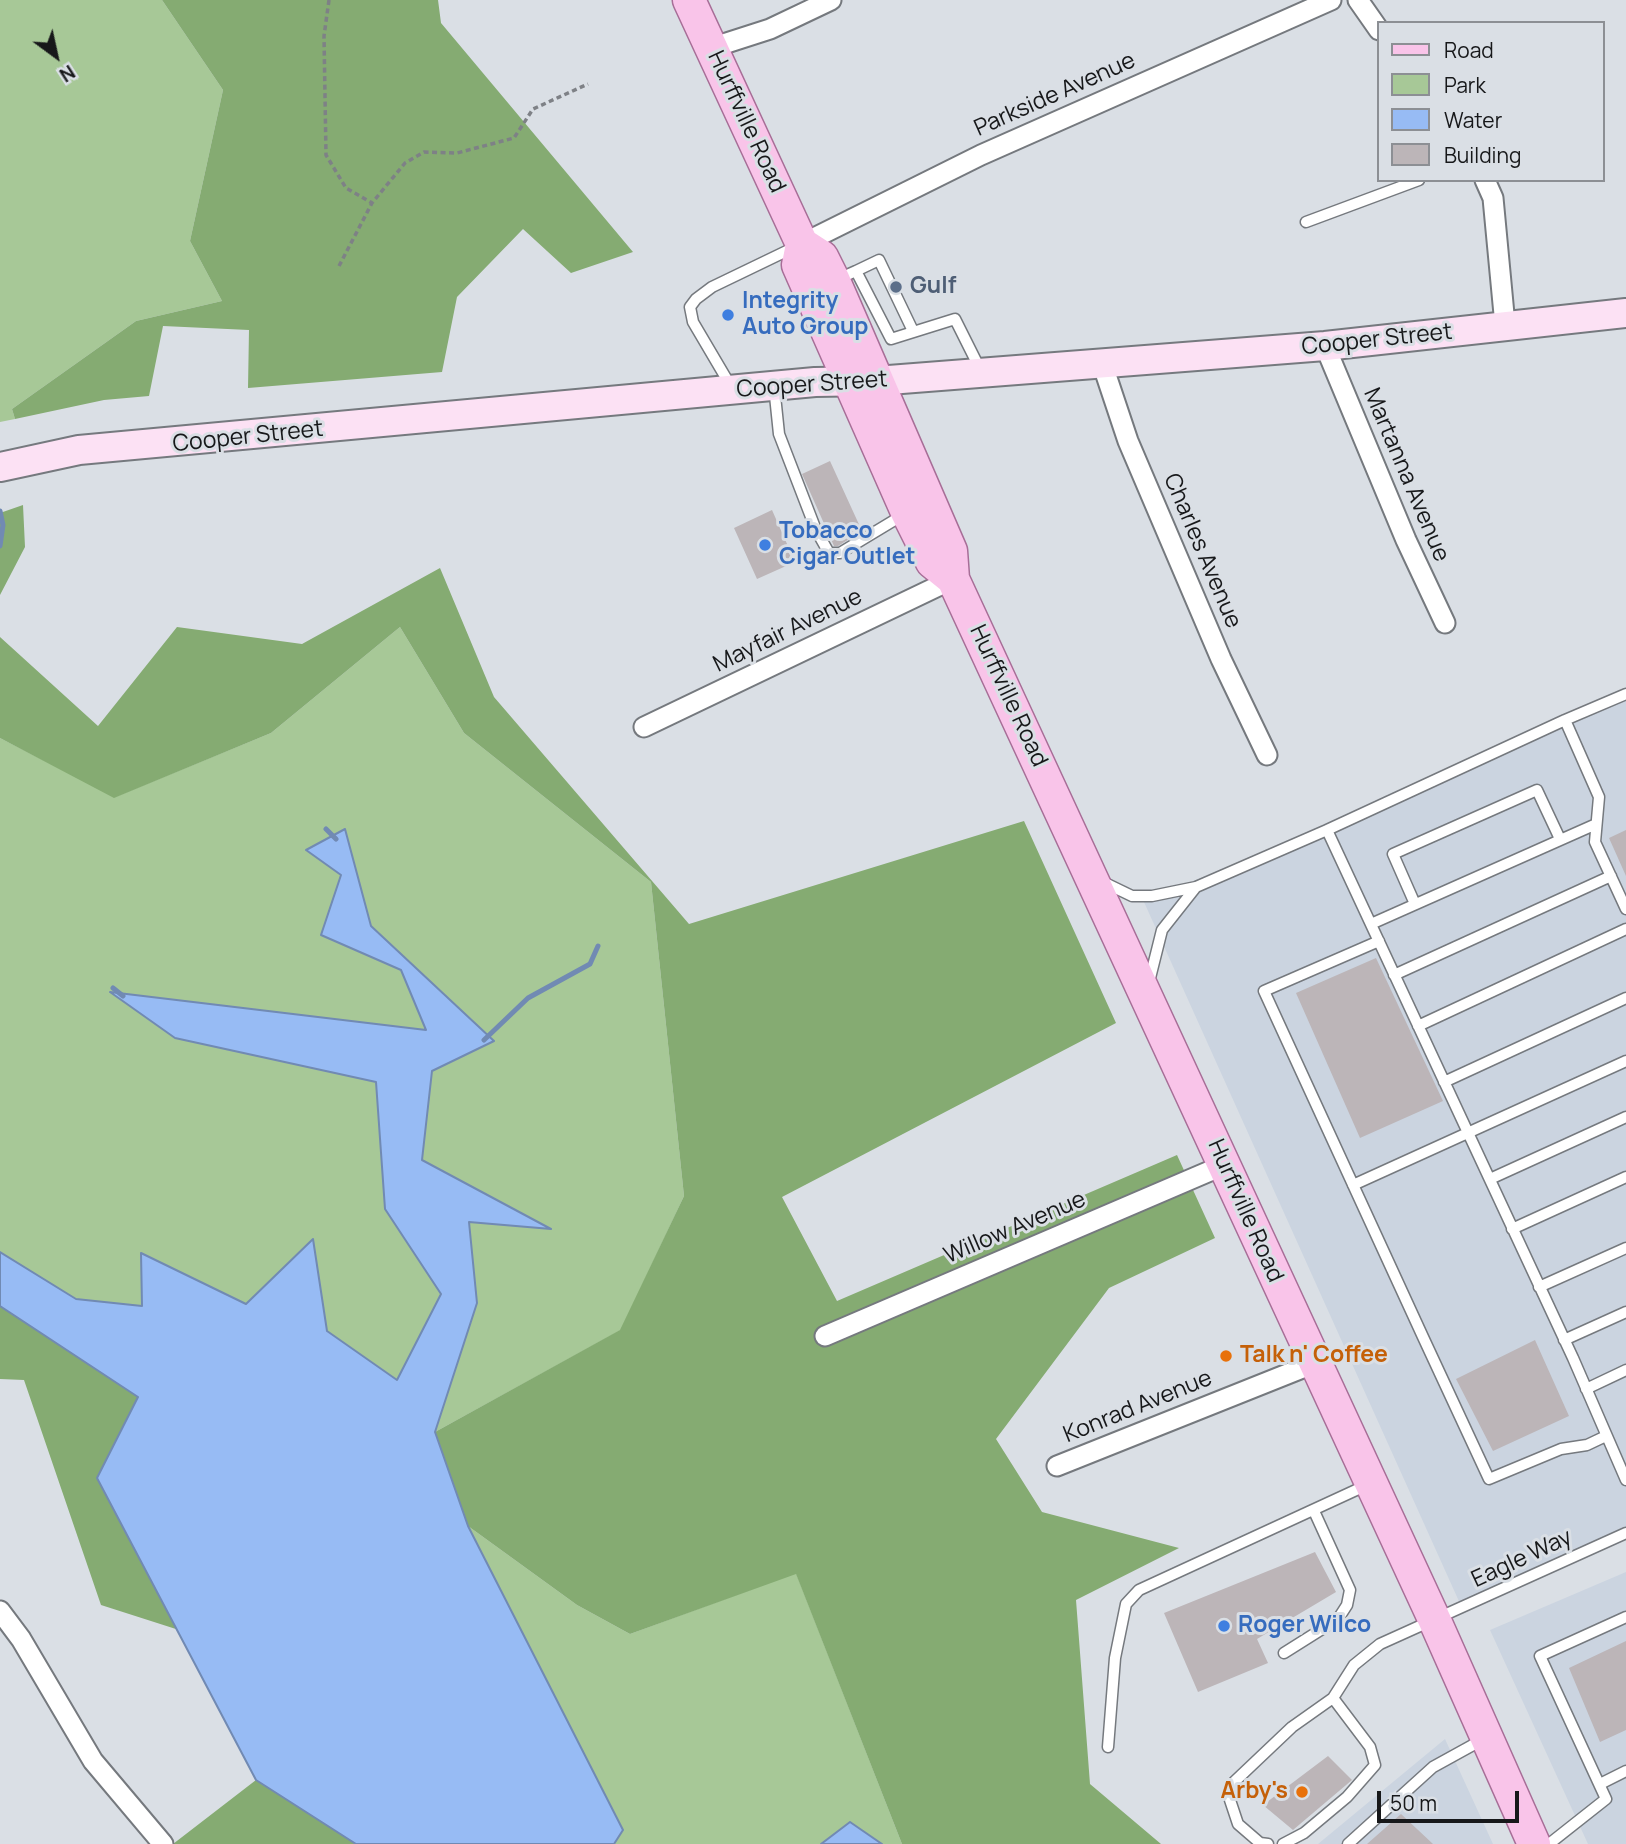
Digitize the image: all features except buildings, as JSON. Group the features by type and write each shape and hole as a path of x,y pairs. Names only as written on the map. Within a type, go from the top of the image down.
{"main road":[{"name":"Hurffville Road","path":"689,0 802,244 845,276 862,381 907,512 932,562 953,579"},
{"name":"Hurffville Road","path":"802,244 798,265 951,551 953,579 1435,1621 1534,1844"},
{"name":"Cooper Street","path":"0,467 79,450 774,386 982,373 1434,337 1505,325 1626,313"}],"street":[{"path":"711,48 770,29 831,0"},
{"name":"Parkside Avenue","path":"802,244 981,155 1331,0"},
{"path":"1358,0 1378,29"},
{"path":"1486,182 1493,198 1505,325"},
{"name":"Martanna Avenue","path":"1325,346 1406,540 1445,623"},
{"name":"Charles Avenue","path":"1102,363 1128,441 1221,659 1267,755"},
{"name":"Mayfair Avenue","path":"644,727 953,579"},
{"name":"Willow Avenue","path":"825,1336 1224,1165"},
{"name":"Konrad Avenue","path":"1057,1466 1315,1363"},
{"path":"0,1611 21,1639 93,1761 163,1844"}],"lane":[{"path":"1306,222 1414,182"},
{"path":"727,390 726,378 693,322 690,307 712,287 802,244"},
{"path":"914,331 879,260 845,276 891,339 955,319 982,373"},
{"path":"774,386 779,434 816,530 829,553 840,553 907,512"},
{"path":"1092,876 1132,896 1152,896 1196,887 1626,694"},
{"path":"1565,720 1599,797 1594,825 1595,842 1626,909"},
{"path":"1416,904 1393,854 1537,790 1560,839"},
{"path":"1371,924 1594,825"},
{"path":"1327,830 1490,1179 1626,1480"},
{"path":"1394,975 1611,876"},
{"path":"1146,992 1162,930 1196,887"},
{"path":"1418,1026 1626,929"},
{"path":"1378,942 1264,991 1353,1185 1489,1479 1561,1449 1587,1445 1606,1436"},
{"path":"1444,1082 1626,998"},
{"path":"1353,1185 1626,1061"},
{"path":"1490,1179 1626,1117"},
{"path":"1512,1229 1626,1177"},
{"path":"1539,1287 1626,1248"},
{"path":"1564,1340 1626,1312"},
{"path":"1586,1388 1626,1370"},
{"path":"1108,1747 1115,1658 1126,1604 1139,1590 1371,1483"},
{"path":"1284,1653 1338,1619 1348,1605 1350,1590 1314,1511"},
{"name":"Eagle Way","path":"1333,1698 1354,1665 1380,1644 1626,1533"},
{"path":"1549,1844 1606,1799 1540,1656 1626,1617"},
{"path":"1268,1844 1260,1843 1238,1824 1230,1800 1234,1782 1292,1727 1333,1698 1370,1747 1376,1766 1347,1797 1304,1833 1283,1844"},
{"path":"1348,1844 1433,1767 1487,1738"},
{"path":"1600,1784 1626,1771"}],"path":[{"path":"329,0 324,36 326,155 346,188 372,203"},
{"path":"339,266 372,203 405,163 424,152 457,153 514,138 533,109 587,84"}],"shaded area":[{"path":"1626,699 1626,1533 1462,1608 1144,902"},
{"path":"1626,1572 1626,1844 1588,1844 1490,1630"},
{"path":"1445,1739 1493,1844 1318,1844"}],"green space":[{"path":"0,0 162,0 223,90 190,241 222,301 136,321 12,409 15,419 0,422"},
{"path":"162,0 438,0 441,23 633,252 571,273 523,229 457,297 442,372 248,388 249,330 163,326 149,396 104,400 15,419 12,409 136,321 222,301 190,241 223,90"},
{"path":"23,505 25,547 0,595 0,513"},
{"path":"440,568 494,697 689,924 1024,821 1116,1023 782,1197 837,1301 1177,1155 1215,1238 1109,1288 996,1439 1042,1512 1179,1548 1076,1600 1090,1784 1161,1844 902,1844 796,1574 630,1634 577,1605 468,1526 435,1432 620,1330 684,1196 651,882 464,733 400,627 271,733 114,798 0,738 0,637 98,726 177,627 302,644"},
{"path":"400,627 464,733 651,882 684,1196 621,1330 435,1432 477,1303 469,1221 549,1228 422,1160 432,1071 493,1041 371,926 345,830 341,874 321,935 401,970 426,1030 112,992 175,1038 376,1082 385,1209 441,1294 397,1381 327,1331 246,1304 142,1254 142,1306 76,1299 0,1252 0,738 115,797 271,733"},
{"path":"0,1306 139,1397 97,1478 179,1630 101,1605 24,1380 0,1379"},
{"path":"468,1526 577,1605 630,1634 796,1573 902,1844 882,1844 850,1822 821,1844 614,1844 623,1830"},
{"path":"256,1780 356,1844 173,1844"}],"water":[{"path":"345,829 371,926 494,1041 432,1071 422,1160 551,1229 469,1222 477,1303 435,1432 468,1526 623,1830 614,1844 356,1844 256,1780 97,1478 138,1397 0,1306 0,1252 76,1299 142,1306 141,1253 246,1304 313,1239 327,1331 397,1380 441,1294 385,1209 376,1082 175,1038 110,992 426,1030 401,970 321,935 341,875 306,850"},
{"path":"850,1822 882,1844 821,1844"}],"waterway":[{"path":"0,511 3,525 0,546"},
{"path":"326,829 336,839"},
{"path":"484,1040 528,998 590,964 598,946"},
{"path":"113,988 123,996"}],"place":[{"name":"Gulf","path":"896,287"},
{"name":"Integrity Auto Group","path":"728,315"},
{"name":"Tobacco Cigar Outlet","path":"765,545"},
{"name":"Talk n' Coffee","path":"1226,1356"},
{"name":"Roger Wilco","path":"1224,1626"},
{"name":"Arby's","path":"1302,1792"}]}
